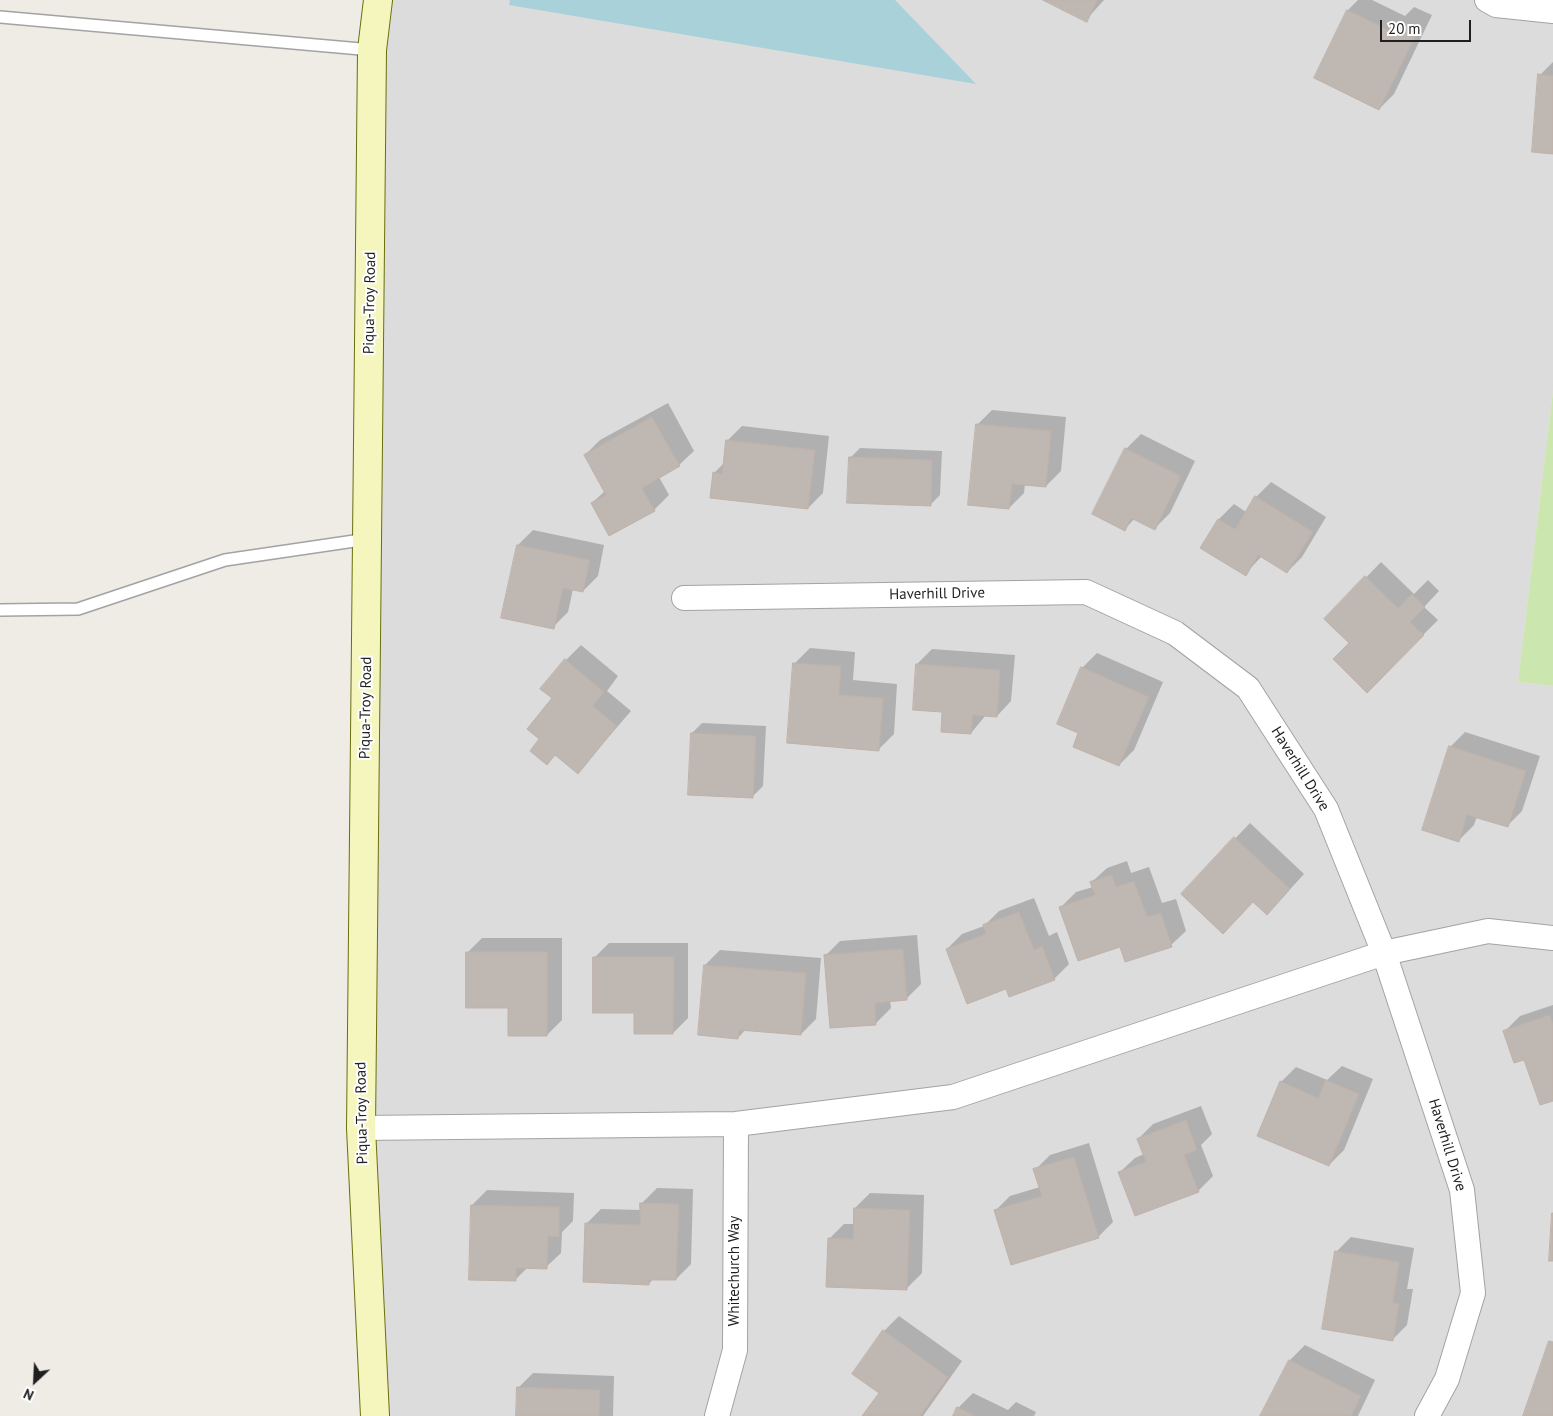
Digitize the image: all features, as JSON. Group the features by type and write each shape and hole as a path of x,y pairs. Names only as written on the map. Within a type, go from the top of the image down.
{"street":[{"name":"Piqua-Troy Road","path":"375,1416 361,1128 372,50 378,0"},
{"path":"1487,0 1496,5 1553,11"},
{"name":"Haverhill Drive","path":"684,598 1086,592 1175,633 1248,688 1326,809 1384,953 1462,1190 1473,1293 1447,1379 1427,1416"},
{"path":"361,1128 736,1124 953,1098 1384,953 1488,931 1553,938"},
{"name":"Whitechurch Way","path":"718,1416 735,1350 736,1124"}],"lane":[{"path":"0,17 372,50"},
{"path":"0,610 78,609 225,560 368,539"}],"shaded area":[{"path":"378,0 1553,0 1553,391 1518,682 1553,686 1553,1416 375,1416 361,1128"}],"green space":[{"path":"1553,391 1553,686 1518,682"}],"water":[{"path":"510,0 895,0 976,84 509,5"}],"building":[{"path":"1043,0 1097,0 1087,22"},
{"path":"1347,10 1393,32 1398,21 1418,31 1379,110 1314,78"},
{"path":"1538,74 1553,76 1553,154 1532,152"},
{"path":"652,417 680,466 642,488 655,511 609,536 591,503 606,495 584,455"},
{"path":"976,424 1051,431 1046,487 1012,484 1009,509 968,505"},
{"path":"726,440 815,450 808,509 710,498 713,472 722,474"},
{"path":"1125,448 1181,476 1155,530 1131,518 1125,531 1092,514"},
{"path":"849,457 932,460 931,506 847,503"},
{"path":"1255,496 1313,532 1287,573 1258,555 1246,576 1200,548 1218,519 1235,529"},
{"path":"517,545 590,560 583,592 563,588 554,629 501,618"},
{"path":"1365,576 1398,608 1412,594 1425,607 1410,622 1424,635 1367,693 1333,659 1349,643 1324,619"},
{"path":"565,659 604,692 593,706 617,726 578,774 555,755 547,765 530,751 539,739 527,729 552,698 540,689"},
{"path":"793,663 841,666 839,695 883,698 879,751 787,743"},
{"path":"916,664 1000,670 997,717 973,715 971,734 941,732 942,712 913,710"},
{"path":"1081,667 1149,697 1119,766 1073,747 1078,733 1057,724"},
{"path":"691,733 756,736 753,798 688,795"},
{"path":"1449,746 1526,771 1508,827 1467,815 1459,842 1422,830"},
{"path":"1234,837 1290,889 1267,915 1253,902 1223,934 1181,894"},
{"path":"1112,875 1116,887 1134,881 1147,917 1161,913 1172,947 1125,962 1120,947 1078,961 1059,907 1095,895 1090,882"},
{"path":"1019,912 1034,950 1042,946 1055,980 1009,997 1006,989 967,1004 946,949 986,934 983,925"},
{"path":"903,949 907,1000 875,1003 876,1025 830,1028 824,955"},
{"path":"466,952 547,952 547,1036 508,1036 508,1008 466,1008"},
{"path":"593,957 674,957 673,1034 634,1034 634,1013 593,1013"},
{"path":"704,965 806,973 801,1035 739,1030 738,1039 698,1035"},
{"path":"1550,1015 1553,1025 1553,1101 1540,1105 1524,1060 1514,1063 1503,1031"},
{"path":"1326,1080 1359,1094 1329,1166 1257,1136 1280,1081 1318,1098"},
{"path":"1186,1120 1197,1150 1184,1155 1199,1192 1135,1216 1118,1172 1146,1162 1137,1139"},
{"path":"1074,1157 1099,1238 1011,1265 994,1210 1042,1196 1033,1169"},
{"path":"640,1203 679,1204 676,1280 649,1280 649,1285 583,1282 585,1223 640,1225"},
{"path":"471,1205 559,1207 559,1237 548,1236 547,1269 516,1268 516,1281 469,1280"},
{"path":"854,1208 910,1210 907,1290 826,1287 828,1238 853,1239"},
{"path":"1552,1213 1553,1261 1549,1261"},
{"path":"1335,1251 1399,1262 1393,1303 1399,1304 1393,1341 1322,1329"},
{"path":"883,1330 948,1377 920,1416 862,1416 879,1393 852,1374"},
{"path":"1549,1341 1553,1342 1553,1416 1523,1416"},
{"path":"1289,1360 1361,1396 1351,1416 1260,1416"},
{"path":"517,1387 600,1390 599,1416 516,1416"},
{"path":"957,1407 975,1416 953,1416"}]}
